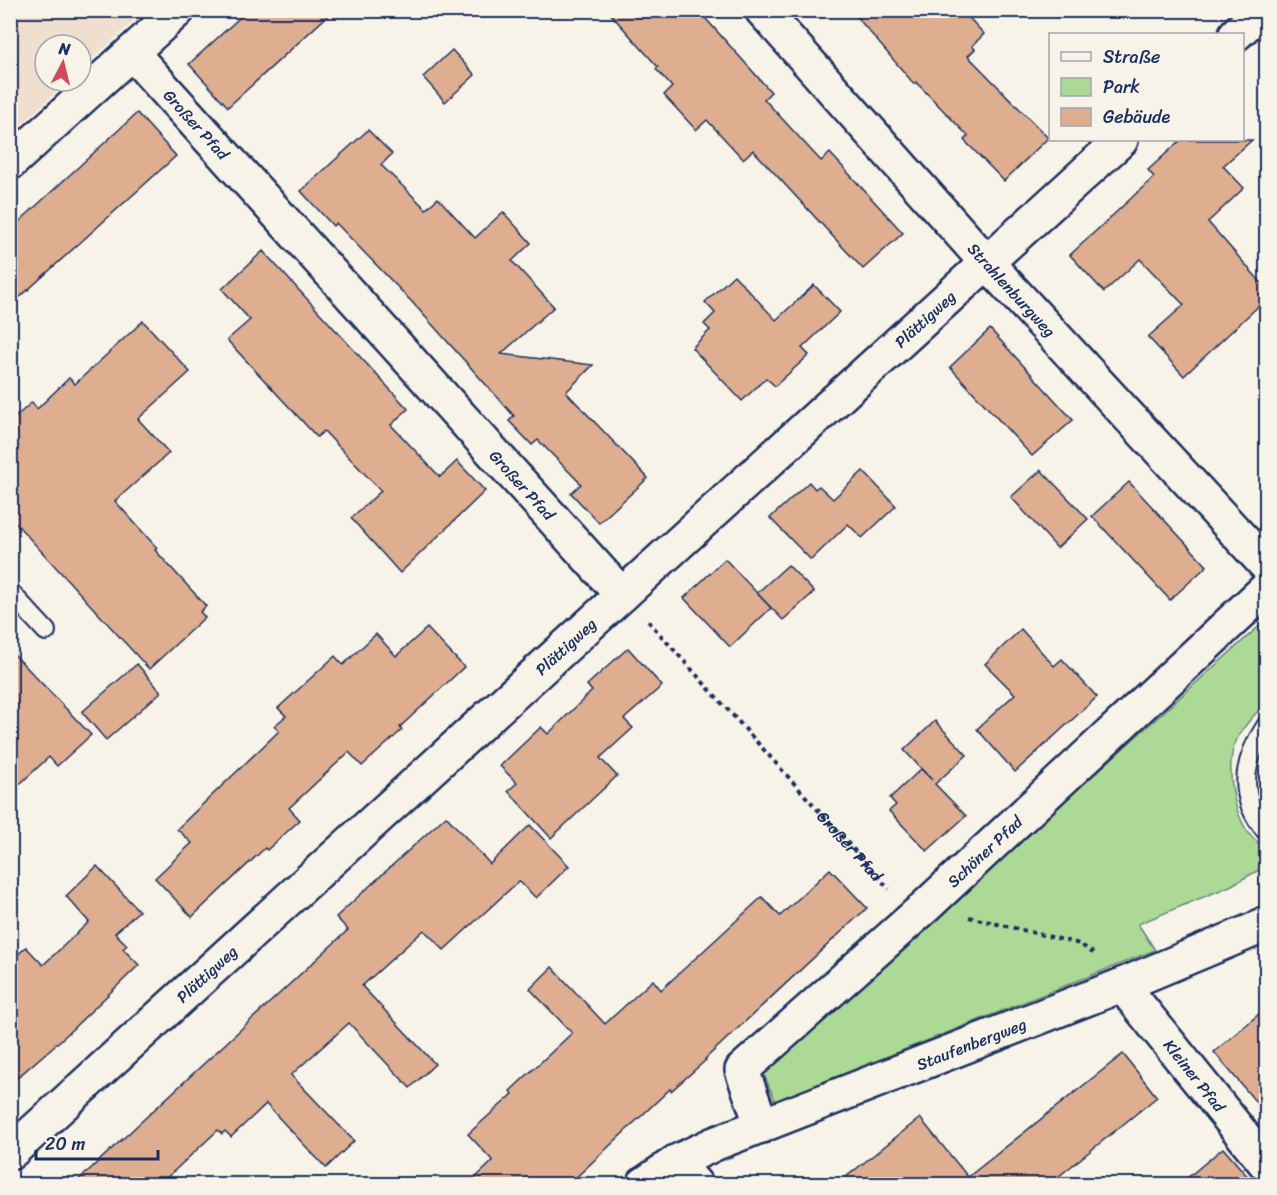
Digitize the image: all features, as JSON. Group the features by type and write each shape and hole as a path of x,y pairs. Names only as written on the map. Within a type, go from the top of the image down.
{"street":[{"path":"10,163 178,10"},
{"name":"Strahlenburgweg","path":"762,10 987,263 1266,565"},
{"path":"1237,33 1262,10"},
{"name":"Großer Pfad","path":"132,52 622,595"},
{"name":"Plättigweg","path":"10,1153 1120,141"},
{"name":"Schöner Pfad","path":"762,1126 742,1070 919,912 1266,589"},
{"name":"Staufenbergweg","path":"644,1185 685,1173 714,1144 1122,985 1266,923"},
{"name":"Kleiner Pfad","path":"1122,985 1266,1164"}],"lane":[{"path":"10,592 46,631"},
{"path":"1266,726 1251,752 1246,787 1249,805 1266,831"}],"path":[{"name":"Großer Pfad","path":"622,595 919,912"},
{"path":"919,912 1080,944 1107,965 1122,985"}],"shaded area":[{"path":"11,10 145,10 93,58 93,33 33,33 33,93 55,93 11,134"}],"green space":[{"path":"1266,620 1266,703 1237,739 1231,762 1231,775 1232,790 1240,816 1252,837 1266,849 1266,866 1230,886 1138,924 1155,950 775,1101 763,1072"}],"building":[{"path":"248,10 334,10 228,107 189,64"},
{"path":"607,10 698,10 771,92 764,99 821,161 830,153 903,233 863,269 753,150 743,159 707,120 696,130 664,95 672,87 656,69 658,67"},
{"path":"851,10 962,10 984,34 972,46 975,49 968,56 1048,138 1004,181 964,140 968,136 916,82 914,84"},
{"path":"452,50 475,75 445,102 423,77"},
{"path":"137,113 176,156 10,306 10,230"},
{"path":"368,130 392,154 381,165 426,209 438,198 475,238 503,212 531,243 512,261 554,307 501,354 593,365 566,392 648,478 599,523 571,493 581,484 538,440 532,445 509,421 514,416 412,302 336,223 333,226 301,191"},
{"path":"1252,140 1223,166 1244,188 1208,222 1266,288 1266,299 1184,376 1148,337 1184,305 1140,259 1104,292 1070,255 1154,177 1148,170 1180,141"},
{"path":"263,251 408,409 391,425 440,477 457,461 485,491 400,573 351,518 381,491 324,431 317,437 227,340 250,320 222,289"},
{"path":"734,275 776,320 814,285 840,312 802,348 809,355 775,386 766,378 742,401 692,348 710,330 704,324 715,313 705,302"},
{"path":"143,321 190,372 138,419 169,453 115,501 157,548 155,550 206,606 200,612 205,617 149,669 10,517 10,422 32,402 37,409 69,378 75,384"},
{"path":"990,329 1073,420 1032,456 950,367"},
{"path":"1041,470 1088,519 1057,548 1011,497"},
{"path":"863,471 896,506 862,538 848,524 811,560 770,518 809,482 815,489 819,486 833,499"},
{"path":"1129,482 1207,566 1170,600 1092,516"},
{"path":"725,559 771,608 730,647 684,598"},
{"path":"788,565 814,592 783,620 757,593"},
{"path":"427,628 464,667 400,727 402,730 362,766 349,752 289,808 300,820 267,850 265,848 192,917 155,878 192,843 177,829 279,731 274,726 286,716 278,708 335,656 343,665 376,634 396,656"},
{"path":"1021,629 1054,666 1062,659 1097,697 1015,772 977,729 1015,694 985,664"},
{"path":"628,648 662,686 624,719 633,728 600,758 617,776 551,838 508,791 517,783 500,766 541,727 548,734 592,691 587,685"},
{"path":"10,650 91,735 57,766 49,757 10,793"},
{"path":"137,664 161,692 106,740 82,712"},
{"path":"935,721 967,755 935,784 966,816 927,851 889,811 896,805 890,798 921,769 932,780 904,750"},
{"path":"446,816 490,864 530,825 569,866 536,898 519,881 444,950 424,930 362,986 435,1064 410,1088 349,1023 291,1075 354,1141 326,1168 266,1104 231,1137 225,1131 222,1134 218,1130 159,1185 73,1185 348,930 336,917"},
{"path":"97,866 139,911 115,933 127,945 123,949 139,965 63,1038 10,1084 10,962 26,947 43,965 89,922 66,896"},
{"path":"830,869 867,908 706,1060 671,1091 670,1089 568,1185 468,1185 493,1161 468,1134 513,1094 510,1091 572,1033 530,989 552,967 605,1024 653,980 661,990 762,897 780,916"},
{"path":"1266,1008 1266,1114 1214,1052"},
{"path":"1123,1054 1157,1097 1048,1185 836,1185 920,1118 968,1177"},
{"path":"1223,1148 1255,1185 1179,1185"}]}
